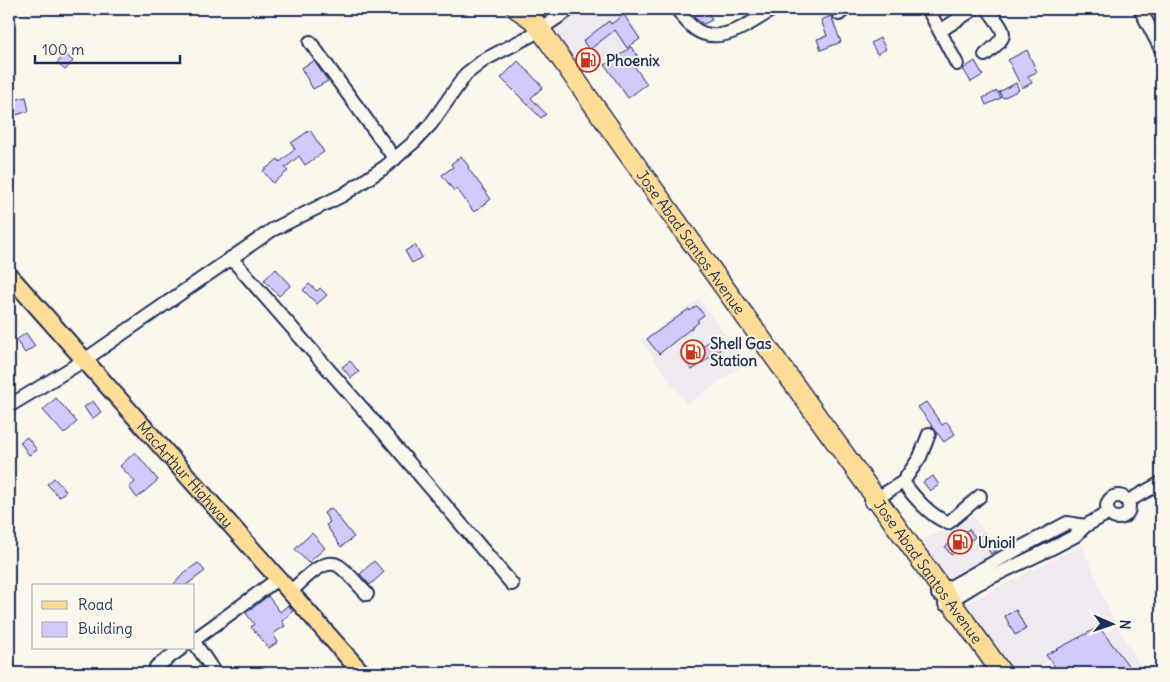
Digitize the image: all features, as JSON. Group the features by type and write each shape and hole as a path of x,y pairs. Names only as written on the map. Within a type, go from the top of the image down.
{"highway":[{"name":"Jose Abad Santos Avenue","path":"517,9 532,20 535,32 615,136 943,598 1002,673"},
{"name":"Jose Abad Santos Avenue","path":"943,598 991,673"}],"main road":[{"name":"MacArthur Highway","path":"9,275 362,673"}],"street":[{"path":"9,406 83,360 272,230 343,195 395,159 431,124 466,74 484,60 535,32 570,9"},
{"path":"677,9 694,29 717,35 729,34 773,9"},
{"path":"928,9 957,64"},
{"path":"940,31 974,9"},
{"path":"985,55 1004,36 1001,27 988,9"},
{"path":"1140,9 1161,49"},
{"path":"310,42 395,159"},
{"path":"231,258 383,432 512,584"},
{"path":"873,500 903,482 920,457 929,434"},
{"path":"903,482 936,518 948,523 980,496"},
{"path":"943,598 986,574 1024,562 1075,536 1085,526 1108,513 1106,504 1113,496 1119,495 1128,501 1161,483"},
{"path":"986,574 1016,550 1067,523 1085,526"},
{"path":"1042,537 1052,548"},
{"path":"1016,550 1024,562"},
{"path":"290,592 320,566 328,564 338,565 367,594"},
{"path":"195,640 279,578"},
{"path":"195,643 215,673"},
{"path":"156,667 179,650"}],"shaded area":[{"name":"Phoenix","path":"576,9 622,9 642,38 579,82 545,31"},
{"name":"Shell Gas Station","path":"699,299 745,363 687,404 641,341"},
{"path":"973,516 999,551 945,580 923,540"},
{"path":"1082,545 1114,622 1028,673 1017,673 966,604"},
{"path":"1117,626 1145,673 1033,673"}],"building":[{"path":"687,9 706,9 712,20 704,24 696,19"},
{"path":"624,15 640,39 627,48 615,30 589,50 583,41 609,21 611,24"},
{"path":"831,16 841,42 821,50 817,39 827,36 821,20"},
{"path":"880,38 886,49 877,54 871,43"},
{"path":"631,47 642,62 635,67 647,84 628,98 605,65"},
{"path":"1027,50 1037,72 1028,76 1032,83 1022,88 1008,60"},
{"path":"65,54 73,61 65,70 57,63"},
{"path":"314,61 328,81 313,89 301,68"},
{"path":"518,61 543,87 531,98 546,114 541,118 501,78"},
{"path":"975,61 983,75 971,82 963,69"},
{"path":"1016,83 1019,90 1003,98 999,92"},
{"path":"997,91 1001,98 986,105 983,98"},
{"path":"26,97 29,111 13,116 10,101"},
{"path":"310,130 324,152 305,165 299,156 285,168 288,171 273,183 263,171 278,159 280,162 295,149 291,143"},
{"path":"461,156 491,199 474,212 457,189 454,191 442,175 453,167 451,164"},
{"path":"415,245 422,257 412,263 405,251"},
{"path":"276,269 291,285 279,296 264,280"},
{"path":"309,284 317,291 320,288 327,295 317,304 303,290"},
{"path":"697,306 704,315 697,320 699,322 659,354 647,339 689,309 690,311"},
{"path":"26,333 35,346 25,353 16,340"},
{"path":"712,339 720,350 692,370 685,360"},
{"path":"350,361 359,372 351,378 342,367"},
{"path":"56,398 77,422 64,434 43,410"},
{"path":"93,401 101,412 92,419 84,407"},
{"path":"926,402 942,425 947,422 955,434 944,442 918,407"},
{"path":"27,437 37,450 29,455 20,442"},
{"path":"135,452 158,480 137,498 129,487 135,482 120,466"},
{"path":"933,476 939,485 930,491 923,482"},
{"path":"54,478 66,491 59,497 47,484"},
{"path":"331,508 354,537 341,547 326,525 330,522 324,513"},
{"name":"Unioil","path":"969,529 975,537 951,555 945,547"},
{"path":"312,533 325,548 308,563 295,549"},
{"path":"985,533 997,550 991,554 979,537"},
{"path":"374,561 384,572 370,585 360,574"},
{"path":"198,563 205,571 188,584 174,584 185,572"},
{"path":"268,596 280,612 288,605 293,611 282,621 285,626 273,634 278,642 269,648 251,627 254,624 246,613"},
{"path":"1016,610 1026,629 1015,635 1005,616"},
{"path":"1099,627 1134,673 1060,673 1046,655"}],"place":[{"name":"Phoenix","path":"588,60"},
{"name":"Shell Gas Station","path":"693,352"},
{"name":"Unioil","path":"960,542"}]}
